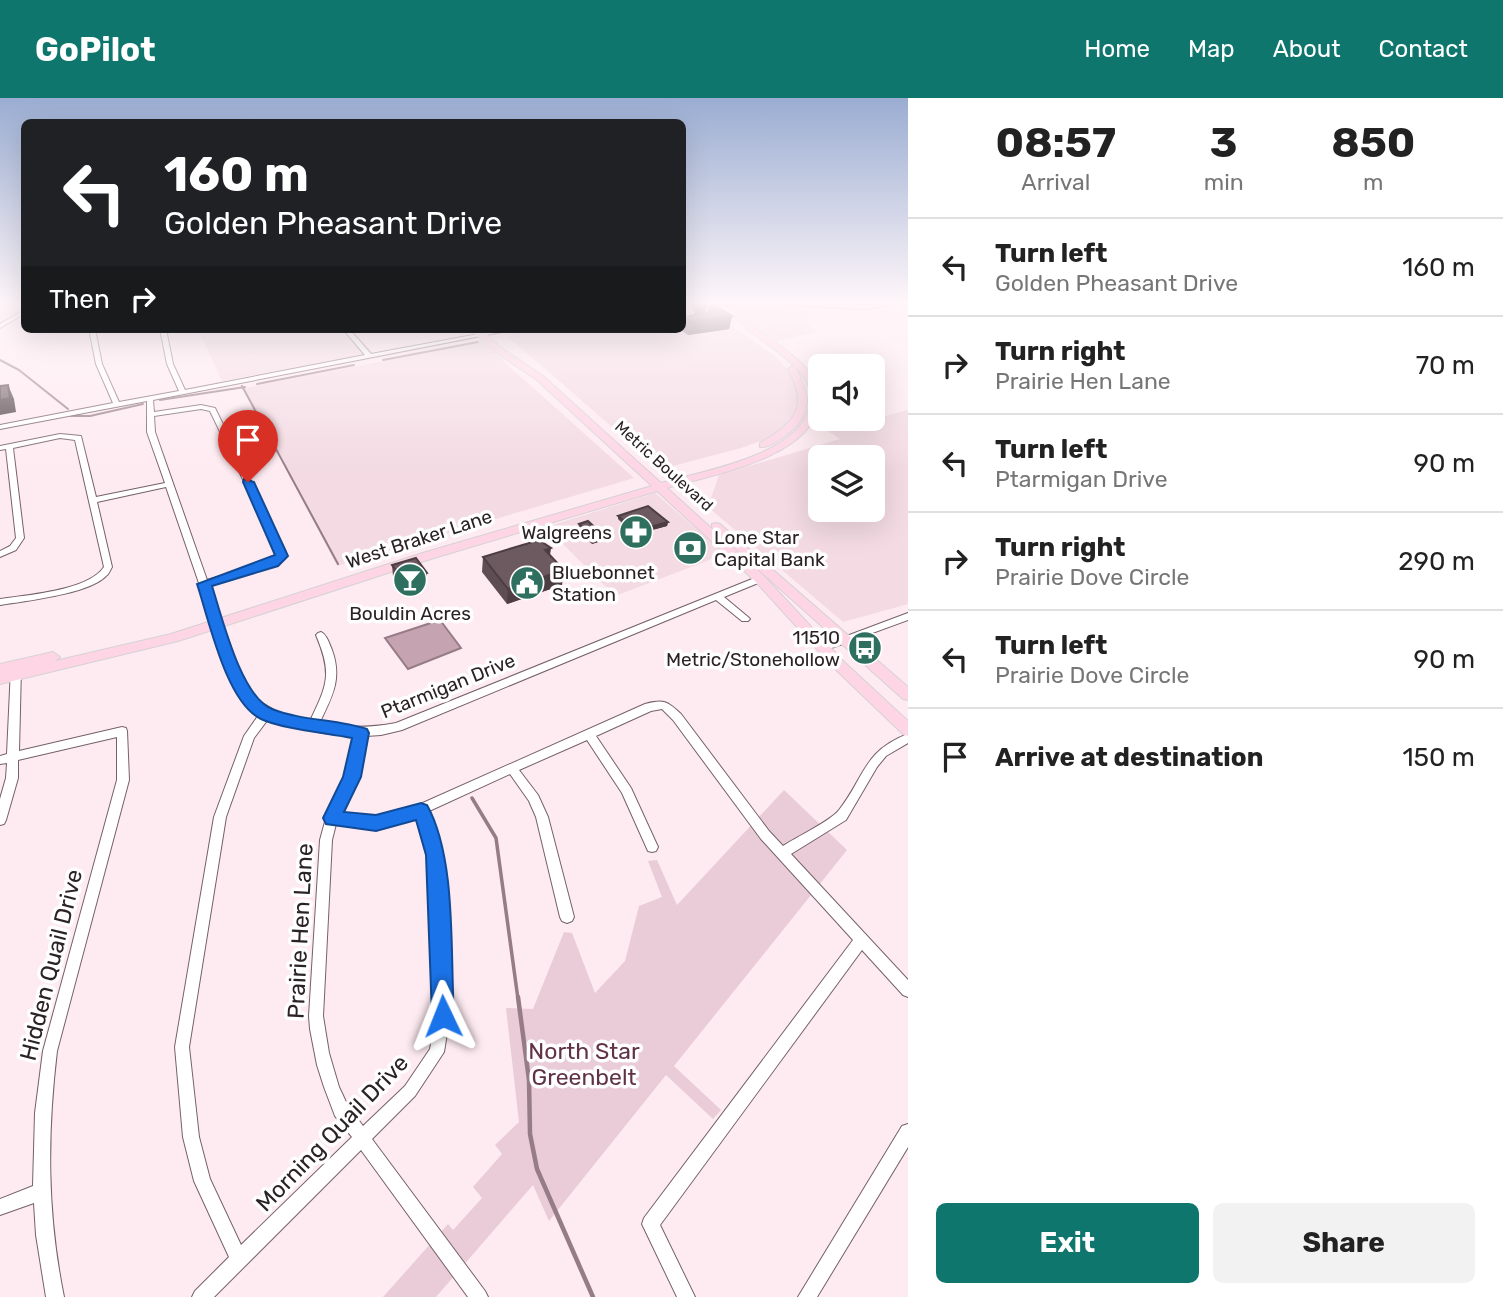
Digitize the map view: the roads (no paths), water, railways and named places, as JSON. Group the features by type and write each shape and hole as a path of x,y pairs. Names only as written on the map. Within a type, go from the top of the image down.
{"main road":[{"name":"Metric Boulevard","path":"517,359 567,398 659,481 908,695"},
{"name":"West Braker Lane","path":"0,679 16,670 216,620 762,446 789,430 809,406 797,376 783,359"},
{"name":"Metric Boulevard","path":"659,481 761,579 823,648 908,730"},
{"name":"West Braker Lane","path":"0,669 16,670"}],"street":[{"path":"98,359 117,405"},
{"path":"169,359 183,392"},
{"path":"0,427 356,359"},
{"name":"Ptarmigan Drive","path":"150,398 151,432 241,691 248,702 267,714 313,726 361,733 398,727 761,579"},
{"path":"152,414 201,407 213,409 282,552 274,563 204,584"},
{"path":"0,554 13,548 20,538 5,447 60,436 78,438 108,567 103,577 86,585 0,602"},
{"path":"94,500 169,484"},
{"path":"717,596 745,619"},
{"path":"823,648 908,616"},
{"path":"313,726 334,672 334,663 321,635"},
{"path":"0,820 9,793 13,757 16,670"},
{"path":"332,818 376,823 421,811 649,707 664,705 677,717 716,772 782,853 908,990"},
{"path":"239,1260 202,1181 191,1137 182,1047 220,817 248,736 267,714"},
{"name":"Hidden Quail Drive","path":"13,757 122,731 123,780 50,1051 40,1133 44,1247 55,1297"},
{"name":"Prairie Hen Lane","path":"361,733 352,777 332,818 324,862 317,1037 330,1087 362,1140 479,1297"},
{"path":"589,734 627,792 652,846"},
{"path":"782,853 842,816 873,764 883,753 908,738"},
{"path":"0,761 13,757"},
{"path":"512,769 534,798 542,817 567,917"},
{"name":"Morning Quail Drive","path":"201,1297 362,1140 425,1072 437,1052 442,1035 436,855 428,825 421,811"},
{"path":"686,1297 650,1224 862,939"},
{"path":"807,1297 908,1132"},
{"path":"0,1207 40,1192"}],"waterway":[{"path":"383,360 389,359"},
{"path":"0,360 19,370 68,409"},
{"path":"257,384 354,365"},
{"path":"160,400 243,387"},
{"path":"243,387 338,564"},
{"path":"71,416 90,416 143,404"},
{"path":"472,798 496,838 518,999"},
{"path":"518,997 529,1080 530,1134 537,1169 593,1297"}],"place":[{"name":"Walgreens","path":"636,532"},
{"name":"Lone Star Capital Bank","path":"690,548"},
{"name":"Bouldin Acres","path":"410,580"},
{"name":"Bluebonnet Station","path":"527,583"},
{"name":"11510 Metric/Stonehollow","path":"865,648"}],"park label":[{"name":"North Star Greenbelt","path":"584,1064"}]}
